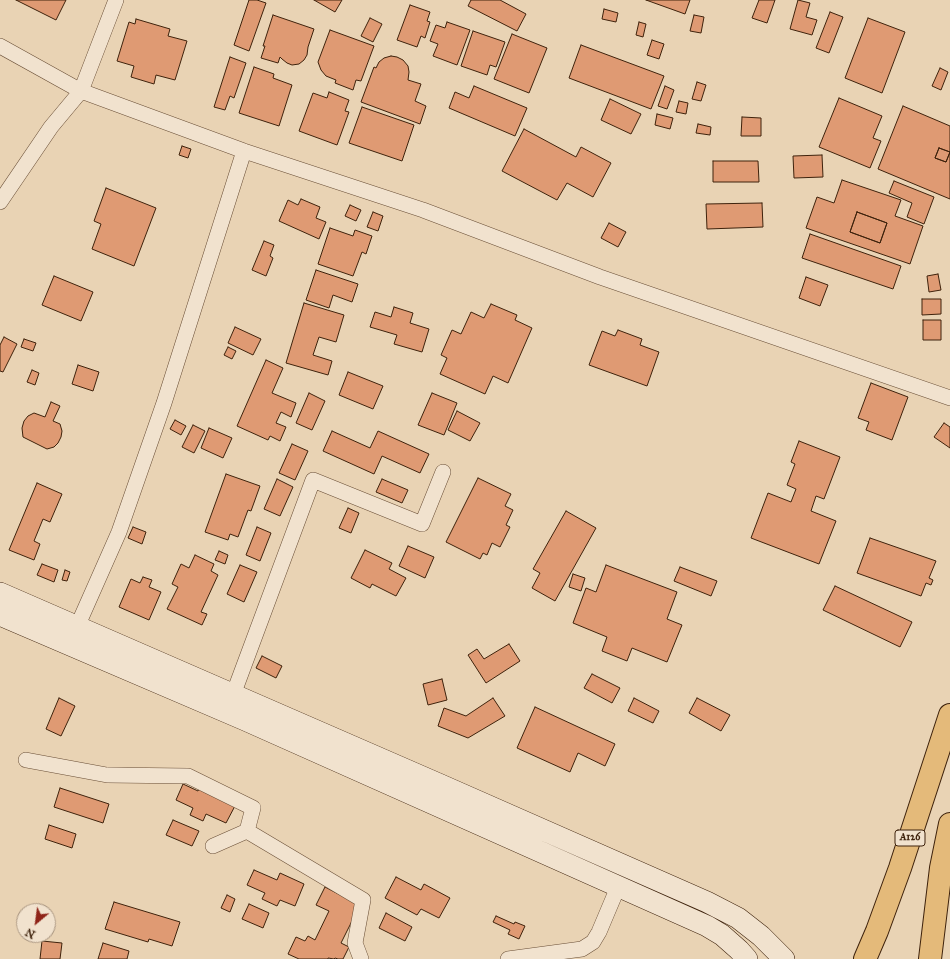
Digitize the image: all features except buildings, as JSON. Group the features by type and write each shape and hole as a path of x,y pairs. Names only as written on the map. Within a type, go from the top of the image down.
{"highway":[{"name":"A126","path":"865,959 900,868 950,715"},
{"path":"930,959 940,876 949,836"}],"main road":[{"path":"0,593 707,902 738,918 762,936 784,959"},
{"path":"0,615 245,720 706,926 722,934 747,959"}],"street":[{"path":"0,202 51,127 81,91 116,0"},
{"path":"0,46 81,91 244,151 423,210 600,277 950,398"},
{"path":"77,627 122,525 164,403 244,151"},
{"path":"233,695 313,480 422,524 443,472"},
{"path":"26,760 107,775 188,776 253,808 246,831 213,846"},
{"path":"246,831 364,900 355,943 361,959"},
{"path":"508,959 582,949 593,942 599,932 618,887"}]}
